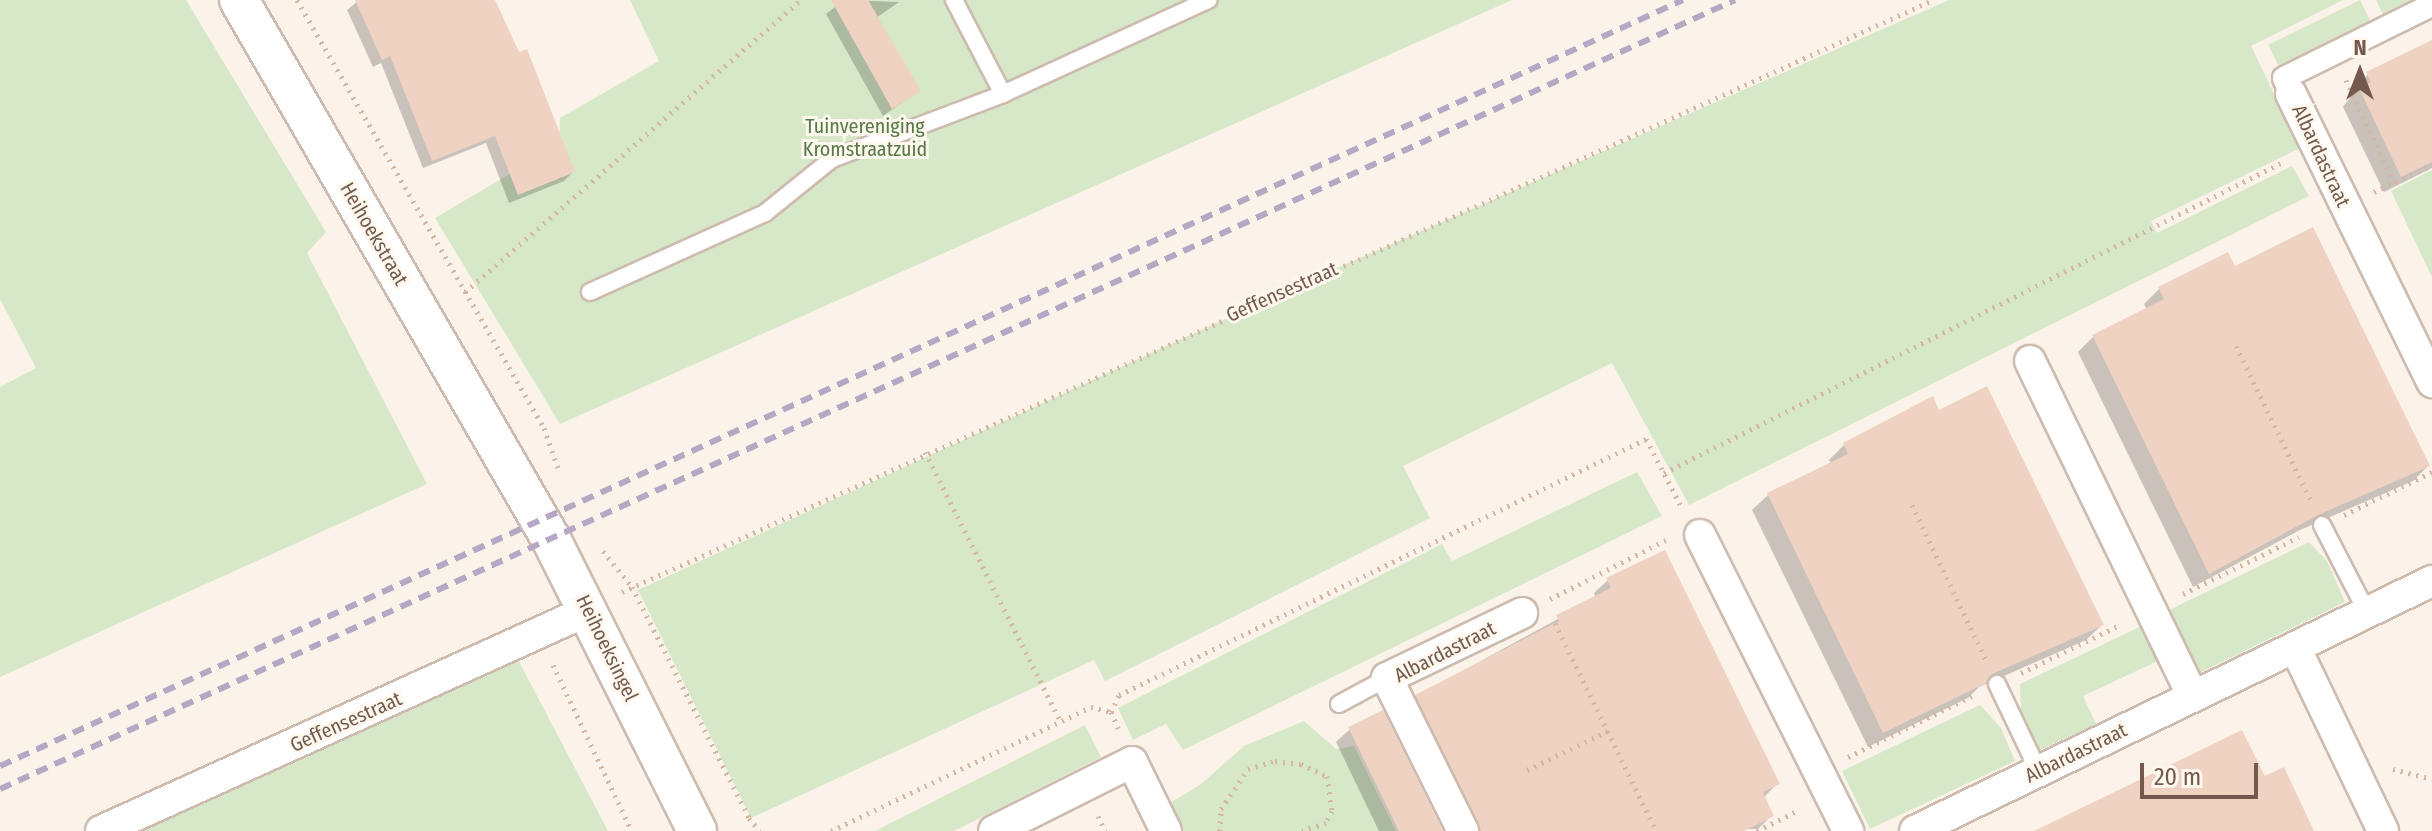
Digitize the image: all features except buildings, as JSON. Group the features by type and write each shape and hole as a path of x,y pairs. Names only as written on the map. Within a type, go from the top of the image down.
{"street":[{"name":"Heihoekstraat","path":"239,0 511,468"},
{"name":"Albardastraat","path":"2432,5 2284,78 2432,382"},
{"path":"2030,361 2193,696"},
{"name":"Heihoeksingel","path":"511,468 589,610 697,831"},
{"path":"1688,528 1848,831"},
{"name":"Albardastraat","path":"1915,831 1970,819 2039,772 2432,581"},
{"name":"Geffensestraat","path":"101,831 540,637 589,610"},
{"name":"Albardastraat","path":"1463,831 1387,678 1522,613"},
{"path":"2295,647 2383,831"},
{"path":"994,831 1132,762 1166,831"}],"lane":[{"path":"954,0 1003,94"},
{"path":"590,292 765,213 832,159 1003,94 1208,0"},
{"path":"2322,525 2367,612"},
{"path":"1339,704 1387,678"},
{"path":"1997,684 2039,772"}],"path":[{"path":"297,0 544,428 563,482"},
{"path":"465,292 801,0"},
{"name":"Geffensestraat","path":"632,587 925,452 1933,0"},
{"path":"2333,54 2394,183"},
{"path":"1664,473 2317,145"},
{"path":"2345,206 2432,165"},
{"path":"2236,346 2322,525"},
{"path":"1132,762 1111,712 1119,695 1646,439 1688,528 1545,602 1656,831"},
{"path":"925,452 1060,721"},
{"path":"1912,505 1997,684"},
{"path":"601,548 632,587 760,831"},
{"path":"540,637 632,831"},
{"path":"831,831 1091,707 1111,712"},
{"path":"1527,770 1608,731"},
{"path":"1220,831 1221,809 1248,769 1275,761 1301,764 1327,776 1332,811 1326,823 1302,831"},
{"path":"1757,831 1830,795"}],"green space":[{"path":"0,0 186,0 326,232 307,253 427,484 0,677 0,387 36,368 0,299"},
{"name":"Tuinvereniging Kromstraatzuid","path":"630,0 1512,0 560,424 435,218 559,145 560,118 659,61"},
{"path":"1949,0 2343,0 2251,46 2300,148 2151,221 2157,233 2292,166 2309,196 1689,505 1612,363 1403,466 1430,518 1105,681 1094,660 751,818 638,590 1305,282"},
{"path":"2360,0 2372,25 2281,70 2268,45"},
{"path":"2376,0 2431,0 2387,22"},
{"path":"2432,170 2432,277 2391,191"},
{"path":"1637,472 1662,516 1183,750 1166,724 1133,740 1118,708 1442,544 1452,561"},
{"path":"2309,542 2327,561 2345,602 2199,673 2169,610"},
{"path":"2146,624 2162,659 2083,696 2096,724 2038,751 2021,714 2020,684"},
{"path":"515,654 608,831 126,831"},
{"path":"1980,705 2001,728 2015,761 1870,829 1842,771"},
{"path":"1304,721 1336,749 1354,746 1396,831 1182,831 1168,804 1200,785 1244,746"},
{"path":"1085,725 1101,757 954,831 875,831"}],"railway":[{"path":"0,766 1683,0"},
{"path":"0,789 1735,0"}]}
